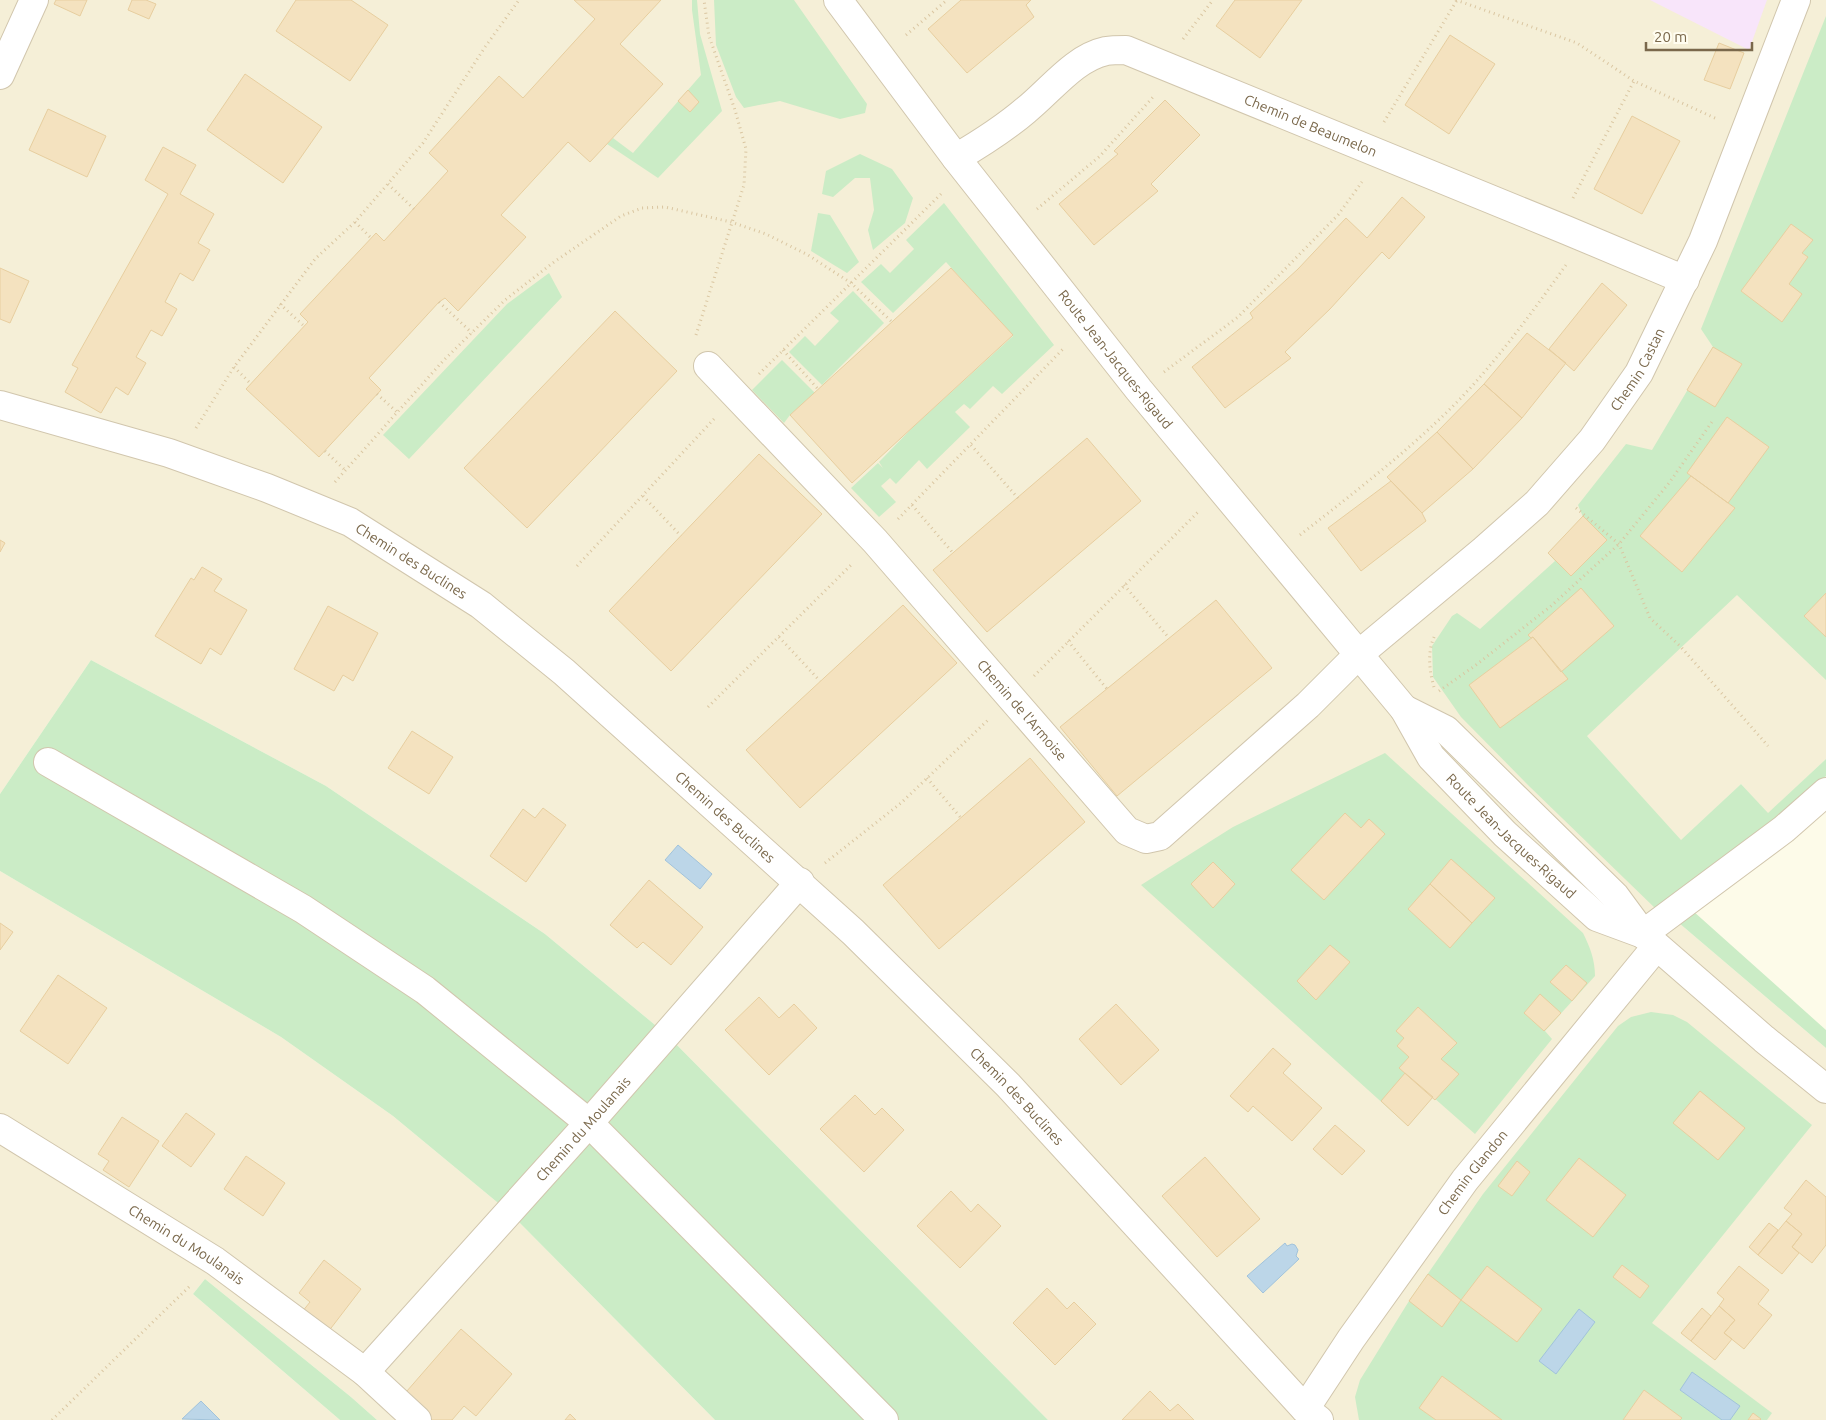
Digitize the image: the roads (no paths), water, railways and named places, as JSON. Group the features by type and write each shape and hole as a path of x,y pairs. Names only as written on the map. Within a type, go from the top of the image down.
{"street":[{"path":"0,75 34,0"},
{"name":"Route Jean-Jacques-Rigaud","path":"838,0 956,158 1139,390 1404,709 1431,757 1505,834 1597,917 1650,940 1764,1039 1826,1089"},
{"name":"Chemin Castan","path":"1360,654 1537,503 1592,440 1639,373 1703,242 1796,0"},
{"name":"Chemin de Beaumelon","path":"956,158 1025,111 1079,63 1108,51 1126,50 1685,280"},
{"name":"Chemin de l'Armoise","path":"708,366 874,541 1127,831 1146,839 1160,836 1308,705 1360,654"},
{"name":"Chemin des Buclines","path":"0,405 180,458 267,488 350,522 481,605 564,672 800,882 853,932 1008,1084 1312,1414"},
{"path":"48,762 303,910 364,948 425,990 589,1123 884,1420"},
{"name":"Chemin Glandon","path":"1312,1414 1351,1339 1465,1180 1650,940 1826,792"},
{"name":"Chemin du Moulanais","path":"365,1372 589,1123 800,882"},
{"name":"Chemin du Moulanais","path":"0,1128 215,1261 365,1372 417,1420"}],"water":[{"path":"678,845 712,874 700,889 665,860"},
{"path":"1285,1243 1287,1246 1295,1245 1298,1250 1296,1256 1299,1259 1263,1293 1247,1276"},
{"path":"1579,1309 1595,1322 1556,1374 1539,1361"},
{"path":"1692,1372 1740,1406 1730,1420 1722,1420 1680,1390"},
{"path":"201,1401 220,1420 182,1419"}]}
